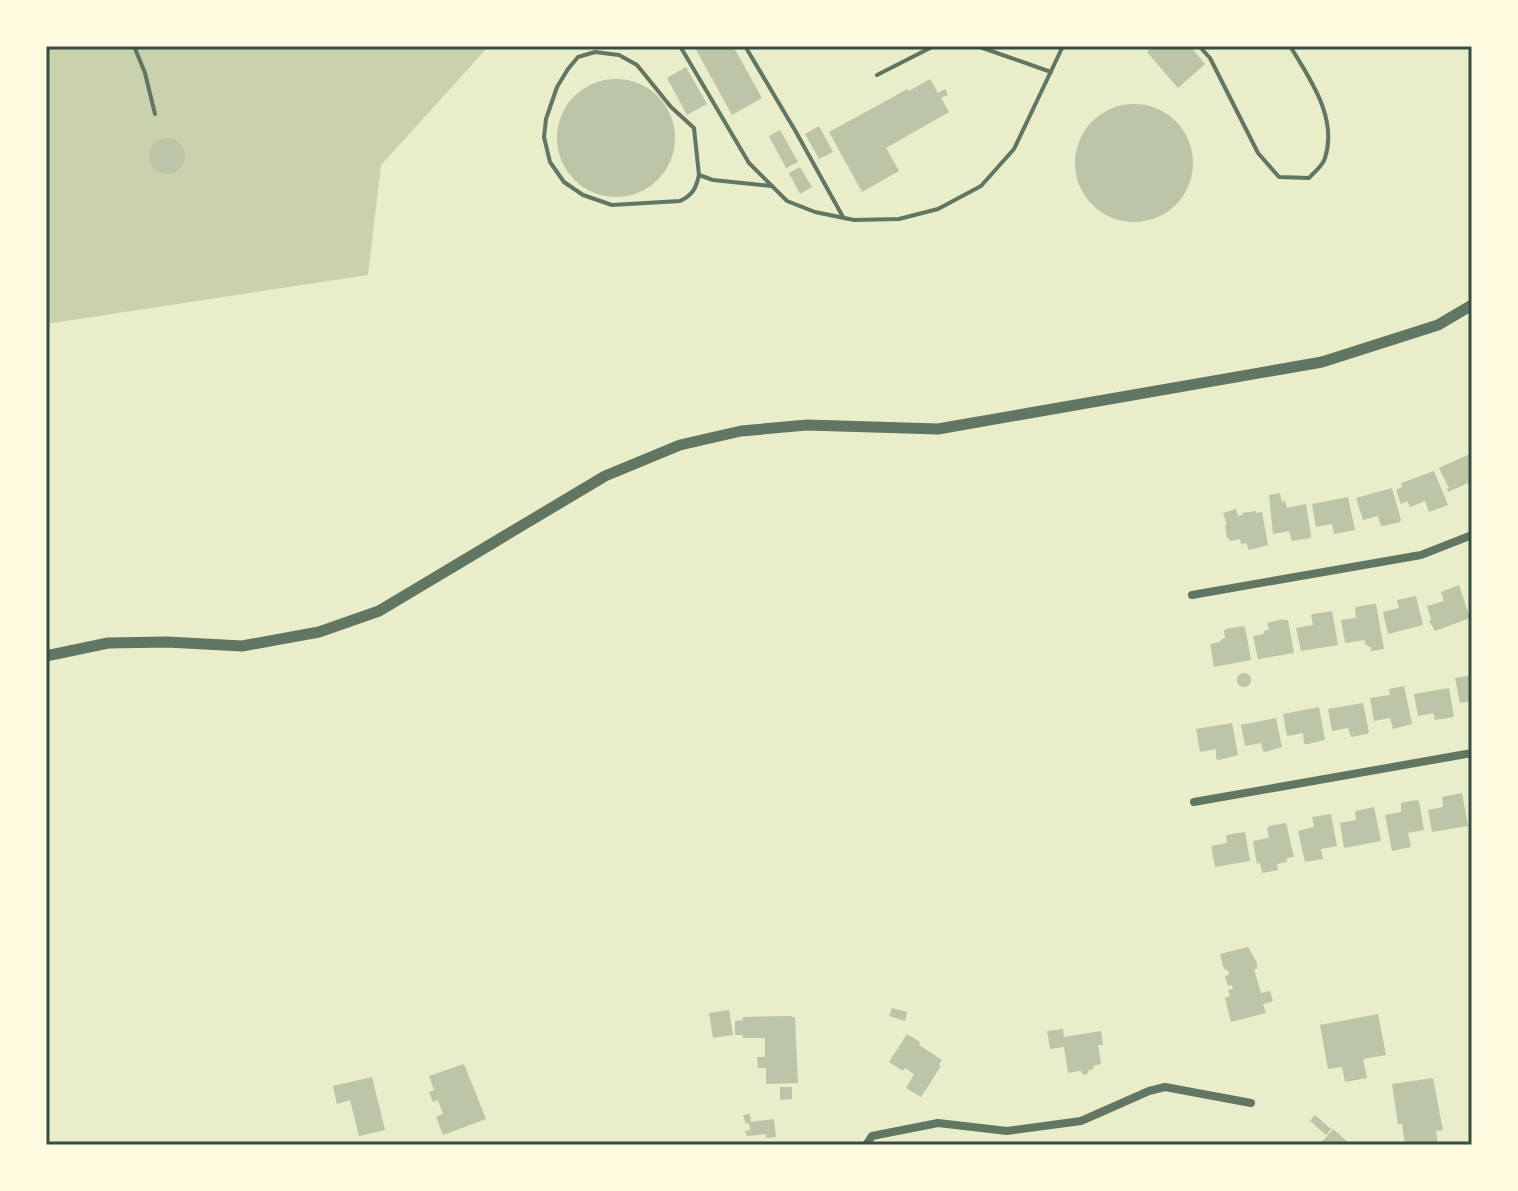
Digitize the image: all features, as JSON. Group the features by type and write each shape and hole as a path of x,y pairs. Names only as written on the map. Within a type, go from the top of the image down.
{"street":[{"path":"46,656 108,643 242,646 319,632 379,611 605,476 680,445 741,431 807,425 938,429 1322,362 1438,325 1472,305"},
{"path":"1192,595 1421,555 1472,535"},
{"path":"1194,802 1472,753"},
{"path":"866,1145 872,1136 938,1123 1007,1131 1081,1121 1165,1087 1251,1103"}],"lane":[{"path":"134,46 145,73 155,114"},
{"path":"680,46 749,163 787,201 815,212 854,220 899,219 938,209 981,186 1014,149 1063,46"},
{"path":"745,46 844,218"},
{"path":"877,75 934,46"},
{"path":"977,46 1051,72"},
{"path":"1199,46 1210,58 1258,153 1279,177 1309,178 1325,161 1329,128 1317,91 1290,46"},
{"path":"595,52 619,55 637,65 671,107 694,128 699,175 695,190 680,201 612,205 583,195 564,182 550,162 544,137 557,87 578,57 595,52"},
{"path":"699,175 713,180 772,186"}],"green space":[{"path":"46,46 489,46 381,165 368,275 46,324"}],"building":[{"path":"694,46 733,46 762,98 732,115"},
{"path":"1154,46 1190,46 1205,64 1178,88 1147,52"},
{"path":"686,67 707,104 687,115 667,78"},
{"path":"616,79 639,84 658,96 670,115 675,138 670,161 658,180 639,192 616,197 593,192 574,180 562,161 557,138 562,115 574,96 593,84"},
{"path":"930,79 938,93 945,89 948,95 941,98 949,112 886,148 899,171 862,192 829,132"},
{"path":"1134,104 1157,108 1176,121 1189,140 1193,163 1189,186 1176,205 1157,218 1134,222 1111,218 1092,205 1079,186 1075,163 1079,140 1092,121 1111,108"},
{"path":"819,126 833,152 819,159 805,134"},
{"path":"780,130 798,162 786,168 769,136"},
{"path":"167,138 180,143 185,156 180,169 167,174 154,169 149,156 154,143"},
{"path":"800,167 812,187 800,194 789,173"},
{"path":"1472,453 1472,492 1468,483 1448,492 1439,468"},
{"path":"1434,471 1448,505 1429,512 1425,501 1410,507 1407,501 1401,504 1396,490 1402,487 1401,483"},
{"path":"1392,488 1400,522 1381,526 1378,516 1363,520 1356,498"},
{"path":"1280,493 1287,508 1306,504 1310,538 1292,541 1289,531 1273,534 1269,495"},
{"path":"1348,497 1355,530 1334,534 1332,524 1316,527 1312,504"},
{"path":"1236,509 1238,516 1262,512 1268,545 1249,550 1240,539 1227,539 1223,513"},
{"path":"1459,585 1470,618 1435,631 1429,621 1427,606 1444,601 1441,592"},
{"path":"1416,596 1423,625 1388,634 1383,612 1399,608 1397,600"},
{"path":"1376,604 1384,649 1371,651 1365,640 1345,643 1341,620 1356,618 1356,607"},
{"path":"1332,611 1338,645 1301,651 1296,628 1313,625 1313,614"},
{"path":"1288,620 1294,653 1258,659 1253,636 1269,630 1267,623"},
{"path":"1243,626 1251,660 1214,667 1210,644 1225,638 1226,629"},
{"path":"1244,673 1251,680 1244,687 1237,680"},
{"path":"1472,675 1472,701 1460,703 1455,678"},
{"path":"1404,686 1412,724 1393,729 1390,718 1374,721 1370,698 1390,695 1389,689"},
{"path":"1449,688 1454,717 1435,720 1433,713 1418,716 1414,694"},
{"path":"1363,703 1367,734 1351,737 1348,728 1332,731 1328,709"},
{"path":"1319,707 1325,740 1304,744 1303,733 1287,736 1283,714"},
{"path":"1276,718 1282,747 1265,752 1261,743 1245,746 1241,725"},
{"path":"1232,723 1238,755 1219,760 1216,759 1216,749 1200,752 1196,729"},
{"path":"1462,793 1468,826 1432,832 1428,810 1443,807 1442,797"},
{"path":"1417,800 1424,830 1408,833 1411,847 1392,851 1385,815 1401,812 1401,803"},
{"path":"1374,807 1381,841 1344,848 1340,823 1356,820 1355,811"},
{"path":"1331,814 1337,846 1321,849 1323,859 1305,862 1298,831 1314,827 1312,817"},
{"path":"1286,823 1294,857 1277,864 1278,870 1262,873 1253,841 1269,838 1269,826"},
{"path":"1245,832 1250,861 1215,867 1211,846 1227,843 1226,835"},
{"path":"1248,947 1257,963 1257,969 1254,969 1261,993 1270,991 1273,1001 1263,1004 1266,1013 1231,1022 1225,998 1230,996 1228,990 1233,989 1232,985 1228,986 1225,976 1229,975 1228,970 1223,966 1220,954"},
{"path":"892,1008 907,1012 905,1021 889,1016"},
{"path":"729,1010 733,1035 713,1038 709,1013"},
{"path":"1378,1014 1386,1055 1363,1059 1367,1078 1345,1082 1342,1067 1328,1069 1320,1025"},
{"path":"743,1017 795,1017 798,1083 766,1084 766,1068 758,1068 757,1057 765,1057 765,1038 735,1035 735,1021 743,1020"},
{"path":"1063,1029 1064,1037 1101,1031 1103,1045 1098,1045 1101,1064 1093,1066 1094,1069 1084,1075 1080,1071 1068,1073 1064,1047 1050,1049 1047,1031"},
{"path":"907,1034 942,1060 921,1097 906,1088 914,1074 889,1062"},
{"path":"464,1064 486,1119 443,1135 436,1117 443,1114 438,1100 433,1102 429,1092 434,1090 429,1076"},
{"path":"372,1077 385,1130 359,1136 350,1100 337,1104 333,1086"},
{"path":"1433,1078 1443,1130 1436,1131 1438,1145 1405,1145 1402,1124 1398,1124 1392,1084"},
{"path":"780,1087 792,1087 792,1099 780,1100"},
{"path":"750,1114 751,1122 774,1119 776,1137 766,1138 766,1134 747,1136 745,1131 750,1130 749,1123 746,1124 743,1115"},
{"path":"1315,1115 1331,1129 1326,1135 1310,1121"},
{"path":"1333,1129 1351,1145 1319,1145"}]}
